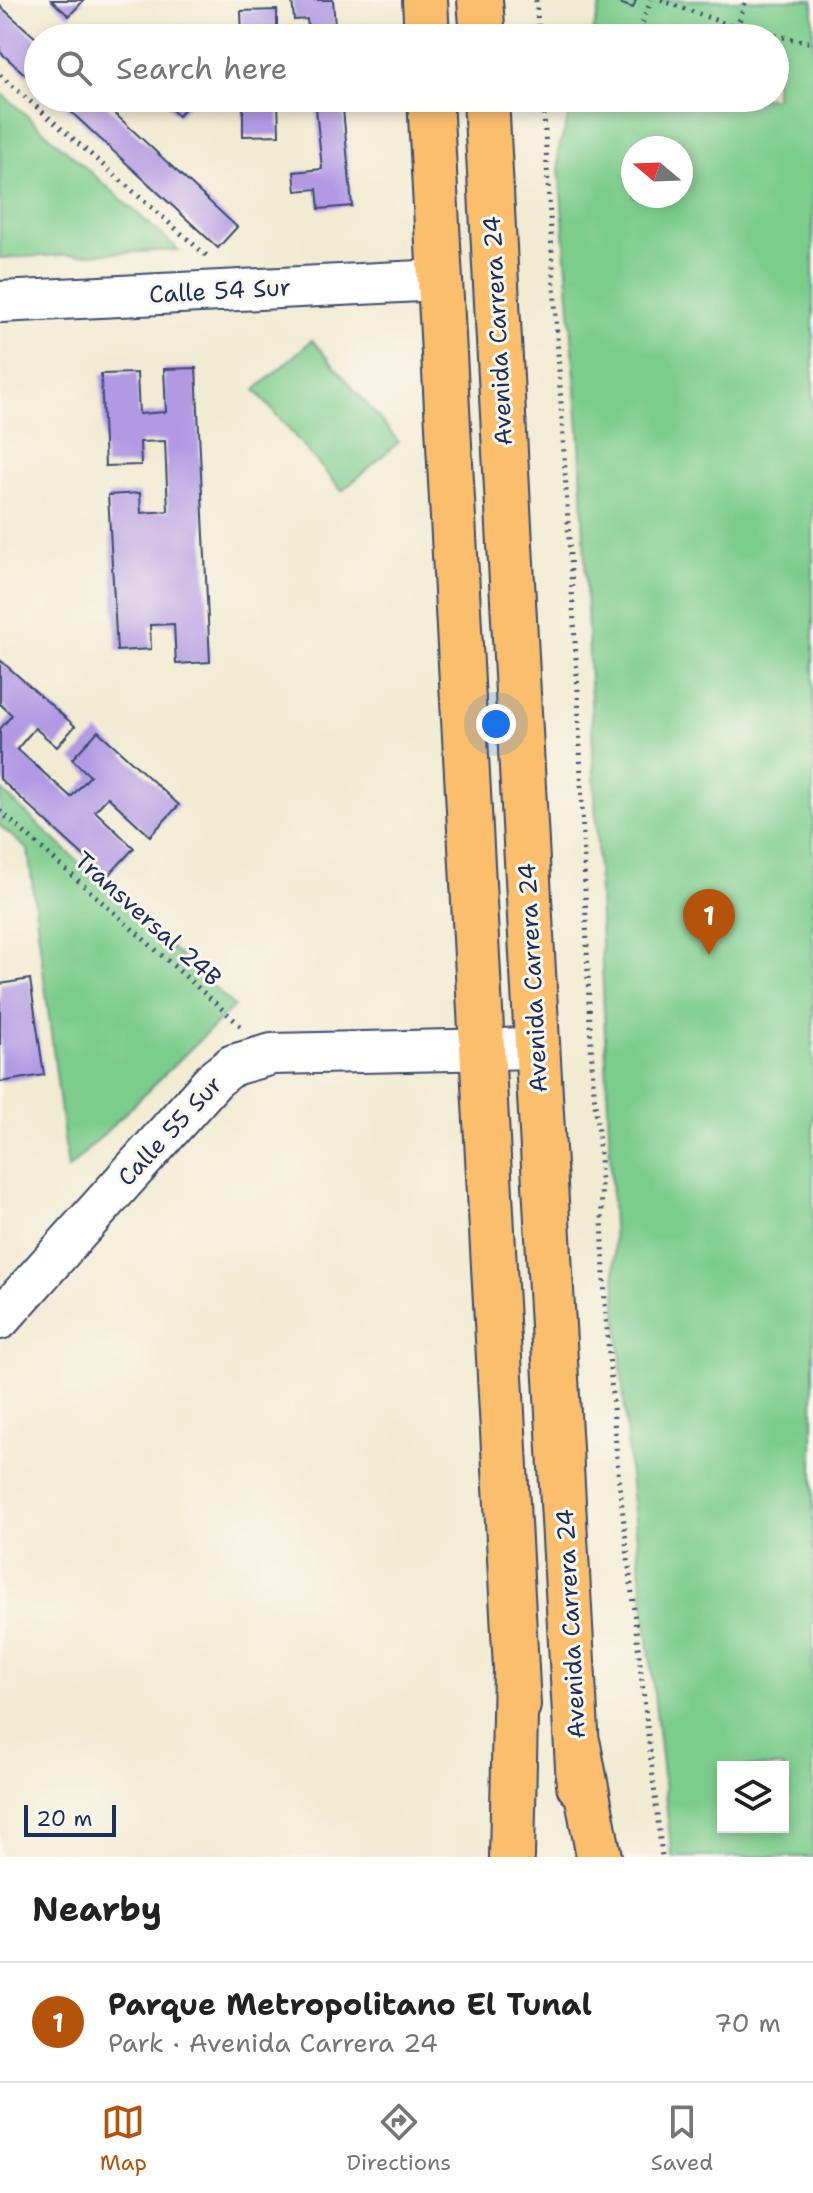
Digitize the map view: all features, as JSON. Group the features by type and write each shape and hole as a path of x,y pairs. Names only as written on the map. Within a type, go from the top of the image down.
{"main road":[{"path":"425,0 426,24"},
{"path":"480,0 482,24"},
{"path":"431,112 526,1857"},
{"name":"Avenida Carrera 24","path":"487,112 583,1857"},
{"path":"512,1857 516,1668"},
{"path":"578,1745 599,1857"}],"street":[{"name":"Calle 54 Sur","path":"0,302 440,280"},
{"name":"Calle 55 Sur","path":"0,1319 215,1079 233,1065 272,1054 537,1048"}],"path":[{"path":"536,0 538,24"},
{"path":"642,24 651,0"},
{"path":"661,0 726,24"},
{"path":"738,24 746,0"},
{"path":"789,38 813,43"},
{"path":"0,75 24,96"},
{"path":"42,112 244,289"},
{"path":"544,112 578,692 589,1005 600,1155 605,1304 618,1471 662,1857"},
{"name":"Transversal 24B","path":"0,811 272,1054"}],"green space":[{"path":"602,0 813,0 813,1857 672,1857 629,1467 616,1298 580,442 558,152 570,112 789,112 789,24 595,24"},
{"path":"0,92 179,250 0,258"},
{"path":"312,340 399,442 342,491 255,390"},
{"path":"0,789 234,1006 68,1169 28,850 0,826"}],"building":[{"path":"51,0 84,0 69,16"},
{"path":"292,0 333,0 335,24 308,24 307,19 294,20"},
{"path":"611,0 636,0 633,8"},
{"path":"0,6 24,27 24,73 0,52"},
{"path":"277,10 277,24 241,24 241,11"},
{"path":"71,112 113,112 237,227 218,248"},
{"path":"243,112 278,112 279,135 243,136"},
{"path":"316,112 343,112 352,206 319,209 317,189 296,191 294,172 322,169"},
{"path":"196,368 210,662 176,664 174,624 150,625 151,649 117,651 108,495 140,493 141,513 168,511 165,441 140,442 141,465 105,466 101,374 137,373 139,414 166,412 164,369"},
{"path":"0,660 75,726 57,747 35,728 17,749 71,797 90,776 72,759 98,731 179,805 150,836 108,797 95,811 134,848 107,877 0,779 0,729 12,715 0,704"},
{"path":"30,979 44,1075 0,1082 0,984"}],"place":[{"name":"Parque Metropolitano El Tunal","path":"709,955"}]}
